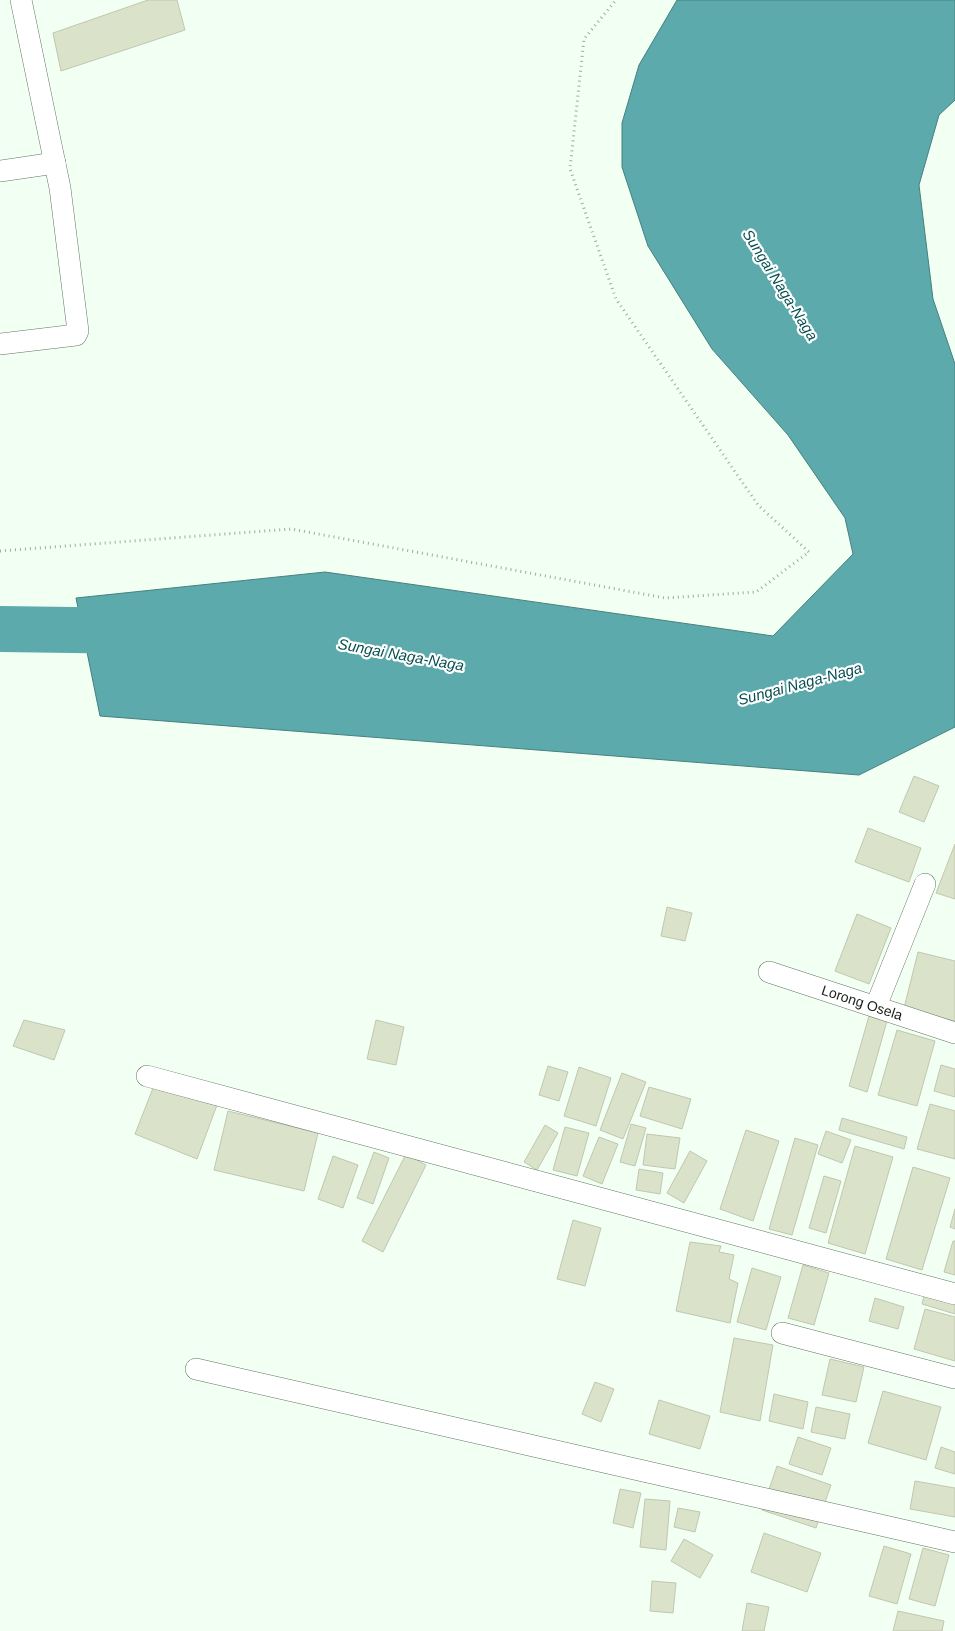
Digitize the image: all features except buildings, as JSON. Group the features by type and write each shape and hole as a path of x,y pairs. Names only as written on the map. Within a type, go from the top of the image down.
{"street":[{"path":"0,344 76,335 78,330 55,163 21,0"},
{"path":"0,171 55,163"},
{"path":"876,1006 925,884"},
{"name":"Lorong Osela","path":"769,972 955,1033"},
{"path":"147,1076 955,1294"},
{"path":"782,1333 955,1378"},
{"path":"196,1369 955,1542"}],"path":[{"path":"0,551 291,529 665,598 756,592 809,552 758,505 616,298 570,168 584,40 616,0"}],"water":[{"path":"677,0 955,0 955,100 939,115 919,185 933,299 955,364 955,727 859,775 100,716 76,598 325,572 773,636 853,554 845,518 788,435 712,349 648,246 622,167 622,123 639,65"}],"waterway":[{"name":"Sungai Naga-Naga","path":"0,629 145,631"}]}
